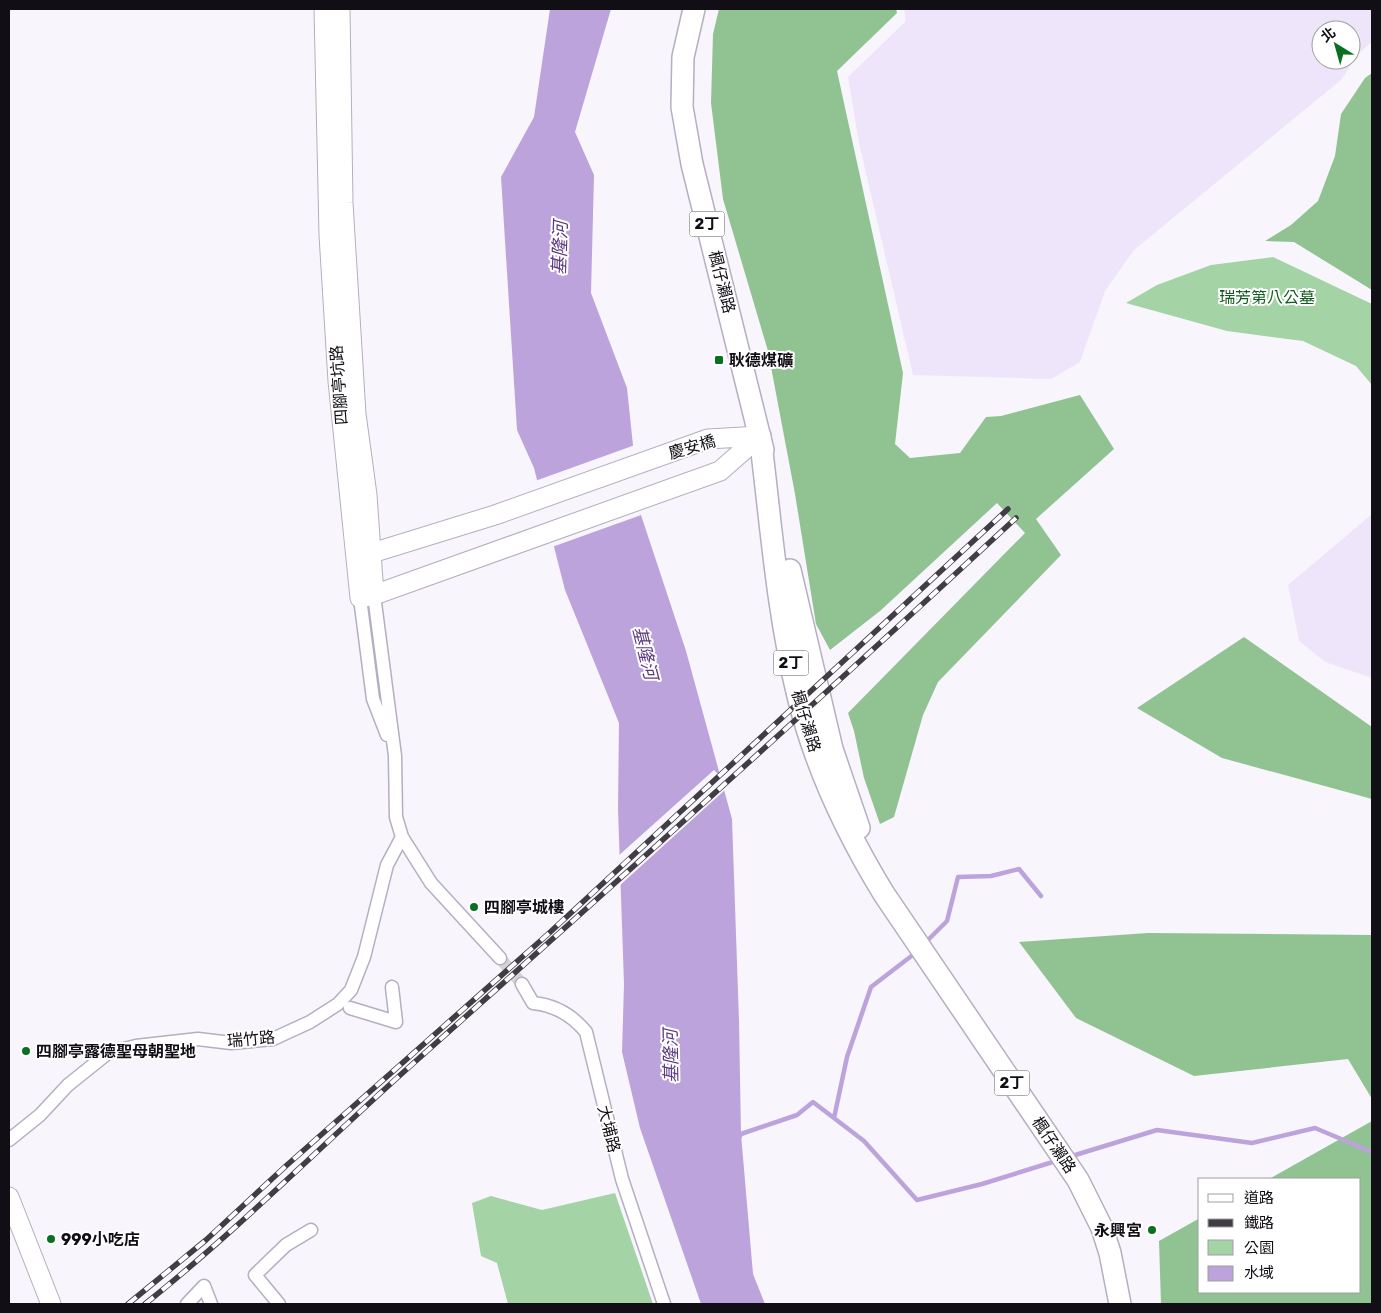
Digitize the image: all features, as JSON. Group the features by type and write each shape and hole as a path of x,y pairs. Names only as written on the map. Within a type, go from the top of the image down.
{"main road":[{"name":"楓仔瀨路","path":"694,9 683,57 682,107 692,164 760,436 832,749 858,822 873,876 1078,1180 1102,1228 1110,1253 1120,1304"}],"street":[{"name":"四腳亭坑路","path":"324,9 329,235 338,381 367,597 395,756 396,817 402,837"},
{"name":"四腳亭坑路","path":"340,9 343,203 356,414 366,495 362,556"},
{"name":"慶安橋","path":"362,556 495,515 708,439 760,436"},
{"name":"慶安橋","path":"367,597 720,471 760,436"},
{"path":"402,837 431,883 500,958"},
{"name":"瑞竹路","path":"9,1140 40,1115 68,1085 108,1054 136,1046 198,1039 231,1043 273,1039 310,1022 338,1004 351,990 364,957 387,865 402,837"},
{"name":"大埔路","path":"522,984 533,1002 545,1004 564,1012 578,1022 586,1032 622,1179 664,1304"},
{"path":"350,1008 396,1022 392,987"},
{"path":"9,1197 52,1304"},
{"path":"279,1304 255,1275 286,1245 311,1230"},
{"path":"187,1304 204,1286 211,1304"}],"shaded area":[{"path":"904,9 1372,9 1372,42 1361,51 1361,20 1311,20 1311,70 1348,70 1341,80 1134,250 1105,291 1080,362 1051,379 913,375 859,143 848,77 906,21"},
{"path":"1372,514 1372,678 1325,662 1299,641 1288,585"}],"green space":[{"path":"719,9 896,9 897,13 837,71 903,373 895,444 910,458 960,453 986,417 1001,416 1080,395 1114,449 1036,519 1061,555 938,682 923,715 894,817 880,824 864,778 854,731 848,713 1025,533 997,503 880,611 830,650 816,624 795,494 768,351 723,199 711,103 713,34"},
{"path":"1372,73 1372,290 1294,242 1265,241 1291,225 1318,201 1335,156 1341,114 1365,78"},
{"name":"瑞芳第八公墓","path":"1273,257 1372,304 1372,385 1356,366 1303,341 1227,331 1126,303 1157,285 1211,265"},
{"path":"1244,637 1372,727 1372,799 1222,758 1137,708"},
{"path":"1148,933 1372,935 1372,1099 1348,1059 1194,1076 1076,1018 1019,942"},
{"path":"1372,1121 1372,1304 1161,1304 1159,1241 1198,1219 1198,1293 1361,1293 1361,1178 1271,1178"},
{"path":"615,1193 653,1304 508,1304 497,1263 481,1256 472,1203 491,1196 542,1210"}],"water":[{"name":"基隆河","path":"550,9 611,9 575,132 594,175 591,293 627,388 640,512 686,651 732,819 741,1134 753,1274 765,1304 701,1304 640,1128 622,1052 624,984 618,809 619,723 565,590 534,468 517,430 501,177 534,117"}],"pier":[{"path":"635,445 644,514 552,547 535,481"},
{"path":"714,770 724,780 726,789 618,887 617,857"}],"waterway":[{"path":"926,942 947,921 958,877 991,876 1019,869 1041,896"},
{"path":"834,1118 847,1057 871,987 914,954"},
{"path":"739,1138 741,1134 797,1115 813,1102 864,1141 917,1200 982,1184 1056,1161"},
{"path":"1072,1156 1157,1130 1252,1143 1315,1128 1372,1152"}],"tunnel":[{"path":"500,958 522,984"}],"railway":[{"path":"128,1304 206,1240 287,1165 547,935 1008,509"},
{"path":"145,1304 249,1215 383,1091 718,790 1016,518"}],"place":[{"name":"耿德煤礦","path":"719,360"},
{"name":"四腳亭城樓","path":"474,907"},
{"name":"四腳亭露德聖母朝聖地","path":"26,1051"},
{"name":"永興宮","path":"1152,1230"},
{"name":"999小吃店","path":"51,1239"}]}
